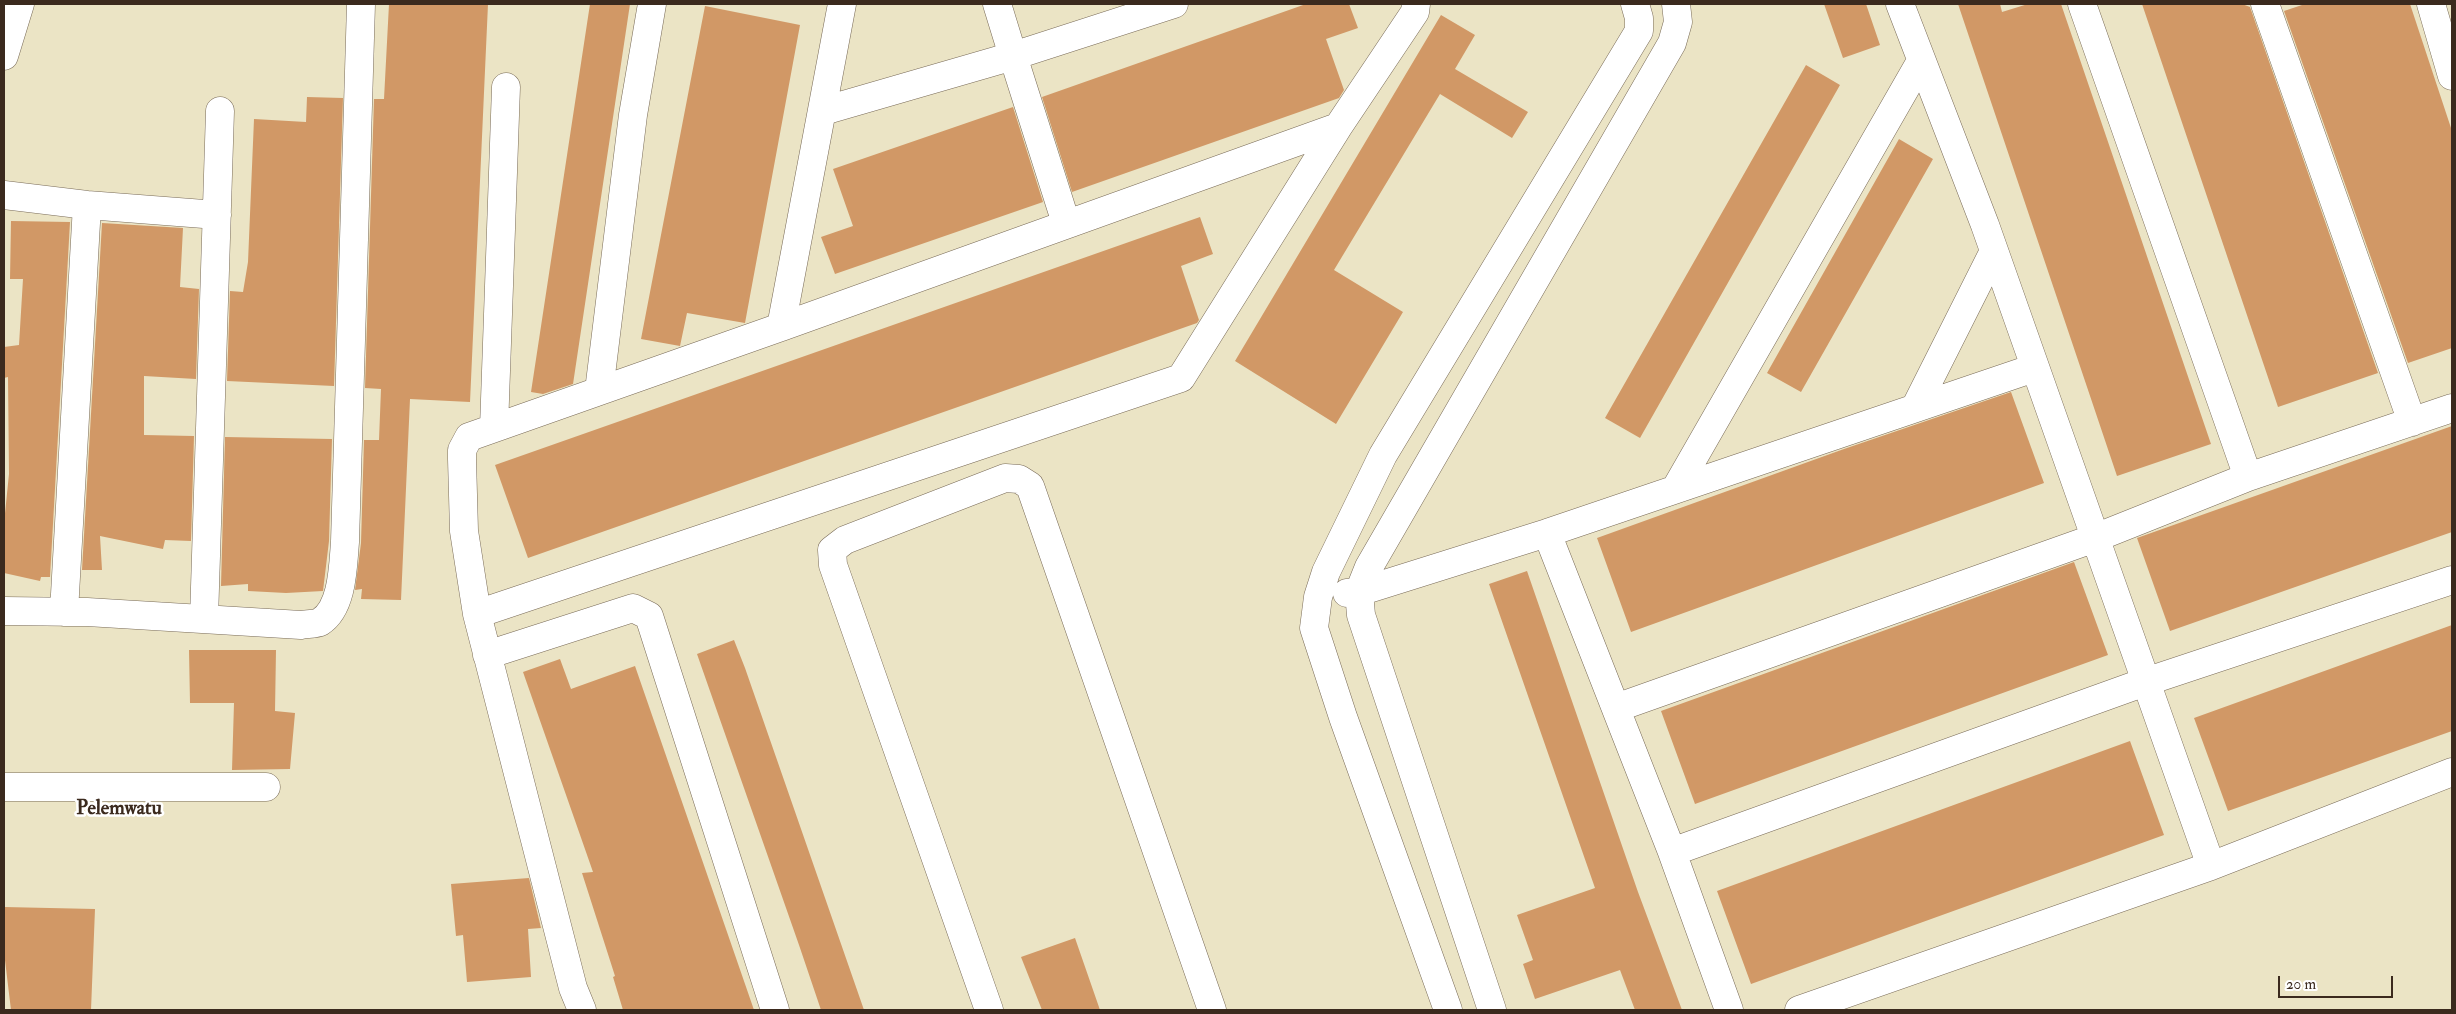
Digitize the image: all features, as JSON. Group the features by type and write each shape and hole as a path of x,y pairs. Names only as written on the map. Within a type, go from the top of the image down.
{"street":[{"path":"4,56 20,4"},
{"path":"4,611 64,612 301,625 320,622 331,610 342,587 345,532 361,4"},
{"path":"599,391 632,115 652,4"},
{"path":"781,327 842,4"},
{"path":"997,4 1066,224"},
{"path":"823,111 1013,56 1174,4"},
{"path":"477,614 1181,378 1338,127 1414,12 1416,4"},
{"path":"1448,1010 1343,717 1314,628 1318,597 1326,572 1383,455 1639,31 1639,18 1635,4"},
{"path":"1492,1010 1361,615 1359,592 1368,567 1672,43 1678,22 1676,4"},
{"path":"1900,4 1920,61 1994,251 2210,866"},
{"path":"2082,4 2248,477"},
{"path":"2265,4 2412,422"},
{"path":"2430,4 2452,76"},
{"path":"1676,488 1920,61"},
{"path":"494,428 506,87"},
{"path":"204,620 220,111"},
{"path":"577,1003 477,614 464,531 462,450 468,438 1338,127"},
{"path":"4,196 87,205 217,215"},
{"path":"64,612 87,205"},
{"path":"1915,408 1994,251"},
{"path":"1318,597 1359,592 1547,533 2034,368"},
{"path":"1616,708 2095,538 2248,477 2452,408"},
{"path":"989,1010 833,565 832,550 845,540 1005,478 1019,479 1030,486 1212,1010"},
{"path":"1547,533 1672,852 1729,1010"},
{"path":"1672,852 2145,682 2452,580"},
{"path":"487,655 633,608 649,616 775,1010"},
{"path":"1799,1010 2210,866 2452,772"},
{"path":"4,788 266,787"}],"building":[{"path":"389,4 488,4 470,402 410,399 401,600 361,599 362,589 355,590 361,543 364,440 379,440 381,389 365,388 374,99 384,99"},
{"path":"590,4 630,4 573,384 543,394 531,392"},
{"path":"1306,4 1349,4 1358,28 1326,39 1344,90 1339,98 1072,192 1042,97"},
{"path":"1824,4 1866,4 1880,45 1843,58"},
{"path":"1958,4 2000,4 2002,12 2028,4 2061,4 2211,444 2117,476"},
{"path":"2142,4 2242,4 2250,7 2378,373 2278,407"},
{"path":"2305,4 2410,4 2452,131 2452,348 2408,363 2284,11"},
{"path":"705,6 800,25 745,323 687,313 680,346 641,339"},
{"path":"1441,15 1475,35 1455,69 1528,112 1512,138 1440,94 1334,270 1403,312 1336,424 1235,361"},
{"path":"1806,65 1840,85 1640,438 1605,418"},
{"path":"307,97 343,98 334,386 227,381 230,291 243,292 248,262 254,119 306,122"},
{"path":"1013,107 1043,202 835,274 821,237 853,226 833,169"},
{"path":"1899,139 1933,159 1801,392 1767,373"},
{"path":"1200,217 1213,254 1181,266 1199,320 1197,323 528,558 495,465"},
{"path":"11,221 70,222 50,577 41,577 40,581 4,573 4,523 9,474 8,377 4,378 4,347 19,345 23,279 10,279"},
{"path":"102,223 183,228 180,287 199,289 196,379 144,376 144,435 194,436 191,541 165,540 163,549 100,536 102,570 82,570"},
{"path":"2011,392 2044,483 1631,632 1597,538 1844,449"},
{"path":"2452,426 2452,532 2170,631 2137,538"},
{"path":"225,437 332,439 329,541 323,591 286,593 248,591 248,584 221,586"},
{"path":"2074,562 2108,655 1695,804 1661,711"},
{"path":"1527,571 1638,892 1682,1010 1635,1010 1620,970 1535,999 1523,964 1533,960 1517,915 1595,888 1489,584"},
{"path":"2452,625 2452,731 2228,811 2194,718"},
{"path":"734,640 864,1010 821,1010 697,654"},
{"path":"189,650 276,650 275,711 295,713 290,769 232,770 234,703 190,703"},
{"path":"560,659 571,689 635,666 754,1010 623,1010 613,977 615,976 582,873 593,872 523,672"},
{"path":"2130,741 2164,835 1751,984 1717,891"},
{"path":"529,878 541,928 528,929 531,977 467,982 463,935 456,936 451,884"},
{"path":"4,907 95,909 91,1010 11,1010 4,952"},
{"path":"1075,938 1100,1010 1042,1010 1021,957"}],"district":[{"name":"Pelemwatu","path":"119,810"}]}
